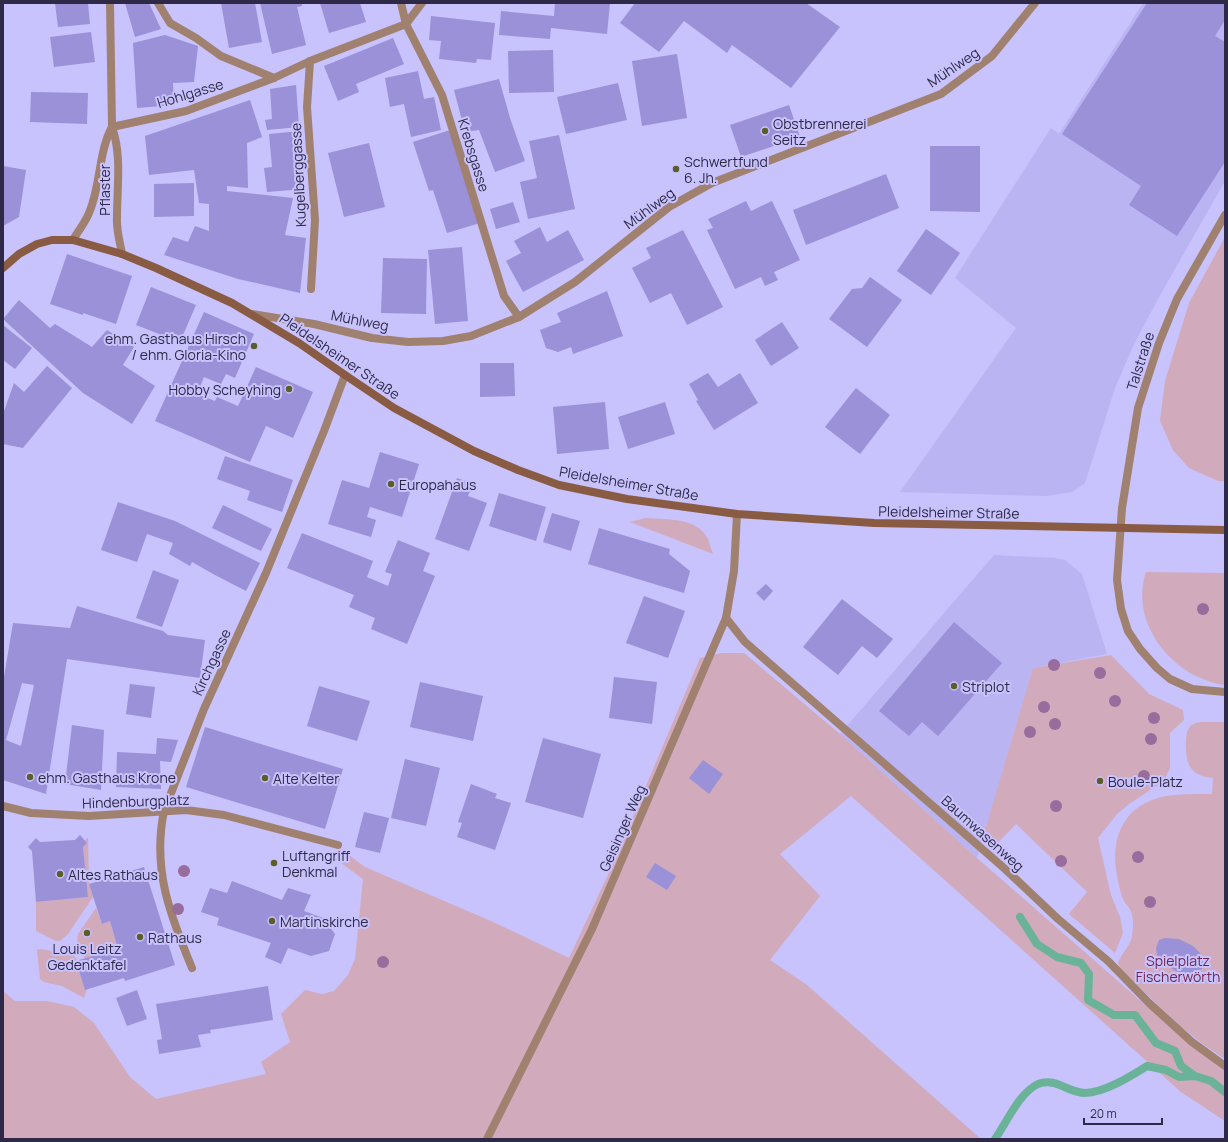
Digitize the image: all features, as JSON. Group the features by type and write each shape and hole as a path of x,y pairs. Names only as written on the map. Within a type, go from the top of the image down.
{"main road":[{"name":"Pleidelsheimer Straße","path":"3,268 18,254 37,244 52,240 73,240 122,254 232,303 252,314 299,343 394,408 474,451 518,470 552,482 627,499 737,514 874,523 1225,530"}],"street":[{"name":"Pflaster","path":"110,3 112,127 116,140 118,188 116,218 122,254"},
{"name":"Hohlgasse","path":"158,3 170,23 196,38 221,56 274,78"},
{"name":"Krebsgasse","path":"401,3 406,24 442,96 504,296 519,317"},
{"path":"406,24 422,3"},
{"name":"Mühlweg","path":"252,314 314,324 372,338 408,342 443,341 471,336 519,317 575,282 669,207 712,183 941,94 992,56 1035,3"},
{"name":"Hohlgasse","path":"112,127 186,111 274,78 310,61 406,24"},
{"name":"Kugelberggasse","path":"310,61 307,107 315,220 311,289"},
{"name":"Pflaster","path":"73,240 89,214 99,178 106,139 112,127"},
{"name":"Talstraße","path":"1225,215 1177,299 1159,343 1138,408 1120,528 1117,580 1121,609 1128,631 1140,649 1170,679 1192,689 1225,692"},
{"name":"Kirchgasse","path":"192,968 172,917 166,895 160,848 160,828 164,811 204,709 266,573 324,431 345,375"},
{"name":"Geisinger Weg","path":"487,1139 592,929 726,618 734,571 737,514"},
{"name":"Baumwasenweg","path":"726,618 745,642 1004,868 1058,919 1108,961 1149,1003 1192,1042 1225,1066"},
{"name":"Hindenburgplatz","path":"3,806 31,812 89,816 186,810 224,815 338,845"}],"shaded area":[{"path":"1143,3 1225,3 1225,181 1134,344 1115,388 1085,483 1072,492 1047,496 900,492 1016,328 955,278 1051,128 1059,134"},
{"path":"994,555 1056,558 1065,560 1082,574 1107,654 1033,668 977,858 840,734"}],"green space":[{"path":"1225,237 1225,481 1218,481 1189,468 1173,450 1160,421 1165,381 1189,303"},
{"path":"646,518 681,521 697,527 708,539 713,554 630,522"},
{"path":"1146,572 1225,573 1225,685 1214,683 1196,676 1171,658 1160,646 1152,633 1146,618 1143,603 1143,588"},
{"path":"722,653 744,653 840,734 977,858 1191,1045 1225,1071 1225,1121 1181,1092 851,796 780,854 820,896 770,960 807,985 981,1139 3,1139 3,989 4,992 15,1001 47,1001 74,1007 94,1023 130,1077 156,1099 266,1074 261,1062 290,1042 281,1014 305,990 322,994 334,991 348,975 355,959 363,879 341,863 349,855 365,867 491,921 569,958 613,864 700,658"},
{"path":"1111,655 1149,694 1183,710 1184,720 1170,733 1170,768 1164,781 1129,804 1117,814 1098,838 1111,895 1120,917 1123,933 1115,953 1069,914 1087,892 1016,824 992,849 982,840 1033,668"},
{"name":"Spielplatz Fischerwörth","path":"1200,722 1225,722 1225,1059 1204,1045 1179,1025 1120,969 1118,963 1131,940 1133,924 1133,918 1130,910 1122,896 1116,869 1115,855 1121,828 1128,817 1138,808 1150,801 1172,795 1212,794 1213,778 1200,775 1195,772 1189,765 1186,754 1187,731 1191,726"},
{"path":"88,837 89,884 93,897 68,934 60,941 56,941 36,931 36,902 88,897 83,847 87,843 85,841"},
{"path":"96,908 102,924 110,921 119,952 111,955 109,951 85,959 77,943 78,934"},
{"path":"40,949 61,954 66,950 71,952 78,961 76,961 85,989 87,989 84,998 62,986 44,982 40,979 37,950"}],"building":[{"path":"55,3 88,3 90,24 58,27"},
{"path":"125,3 149,3 161,29 135,37"},
{"path":"221,3 255,3 262,42 229,48"},
{"path":"260,3 302,3 302,6 297,7 306,45 272,54"},
{"path":"320,3 360,3 366,22 329,33"},
{"path":"555,3 610,3 607,34 551,28 550,39 499,35 501,11 554,16"},
{"path":"635,3 806,3 840,27 791,88 732,45 727,53 684,21 659,52 620,23"},
{"path":"1147,3 1225,3 1225,20 1215,36 1225,42 1225,162 1177,236 1129,205 1141,186 1062,134"},
{"path":"431,16 495,23 491,60 477,59 476,63 439,59 441,41 429,40"},
{"path":"91,32 95,62 54,67 50,37"},
{"path":"165,35 198,46 194,82 173,83 174,105 137,108 133,43"},
{"path":"393,38 404,64 356,84 359,92 338,101 324,66"},
{"path":"553,50 554,92 509,93 508,51"},
{"path":"677,54 687,118 642,126 632,61"},
{"path":"418,71 424,99 434,97 441,130 411,137 404,104 390,107 385,78"},
{"path":"499,79 510,118 525,161 495,172 479,130 465,132 454,90"},
{"path":"618,83 627,120 566,134 557,97"},
{"path":"296,85 299,127 267,130 265,120 272,119 270,89"},
{"path":"31,92 88,93 87,124 30,122"},
{"path":"250,100 262,137 247,143 248,188 227,186 227,191 293,198 285,235 306,238 300,293 238,279 164,255 173,237 188,242 195,226 209,231 209,204 199,203 194,170 149,175 145,136"},
{"name":"Obstbrennerei Seitz","path":"789,105 800,137 741,157 730,125"},
{"path":"450,130 480,223 447,233 433,190 429,191 413,142"},
{"path":"300,131 304,189 267,192 264,168 272,167 269,134"},
{"path":"559,135 575,209 528,219 520,182 537,178 529,141"},
{"path":"369,143 385,207 344,217 328,153"},
{"path":"930,146 980,146 980,212 930,211"},
{"path":"3,166 26,170 19,217 3,226"},
{"path":"886,174 899,208 806,245 793,210"},
{"path":"194,183 194,216 154,217 154,184"},
{"path":"746,201 751,211 772,201 800,260 774,272 778,280 765,286 761,277 735,289 707,230 713,228 708,219"},
{"path":"513,202 520,222 496,229 490,209"},
{"path":"540,227 547,242 568,230 584,260 523,292 506,261 521,253 514,241"},
{"path":"926,229 960,253 931,295 897,271"},
{"path":"683,230 723,307 687,325 671,293 650,303 632,268 651,258 646,248"},
{"path":"462,247 468,321 435,324 428,250"},
{"path":"67,254 132,276 116,324 50,304"},
{"path":"383,258 427,259 426,314 381,313"},
{"path":"870,277 902,300 867,347 829,319 852,289 862,288"},
{"path":"151,287 196,305 180,342 136,325"},
{"path":"607,291 623,336 573,354 571,347 558,352 546,348 540,330 561,322 557,313"},
{"path":"19,300 50,328 55,324 92,347 107,330 134,347 123,365 155,386 132,424 83,393 3,319"},
{"path":"204,312 254,334 235,378 226,374 221,384 204,377 197,394 215,401 217,397 238,406 256,367 313,392 293,438 266,426 250,462 155,421"},
{"path":"782,322 799,348 771,366 755,340"},
{"path":"3,325 32,348 15,369 3,360"},
{"path":"480,363 514,363 515,396 480,397"},
{"path":"47,366 72,388 23,448 3,444 3,414 14,383 24,392"},
{"path":"708,373 718,387 740,373 758,403 714,430 696,401 698,400 689,384"},
{"path":"856,388 890,415 860,454 825,427"},
{"path":"605,402 609,449 557,454 553,407"},
{"path":"665,402 675,434 628,449 618,417"},
{"name":"Europahaus","path":"380,452 419,464 402,517 370,507 367,517 376,520 371,537 328,524 342,480 369,488"},
{"path":"225,456 293,480 282,512 247,500 250,491 217,479"},
{"path":"457,478 473,484 468,496 487,503 469,551 435,539"},
{"path":"499,493 546,507 536,541 489,526"},
{"path":"118,502 175,521 260,563 246,591 192,562 190,566 169,554 173,543 147,534 137,562 101,550"},
{"path":"223,505 272,529 261,551 212,528"},
{"path":"552,513 580,521 571,551 543,542"},
{"path":"599,528 670,549 669,554 690,571 684,593 588,564"},
{"path":"302,533 373,561 367,577 388,586 392,574 385,572 398,540 430,553 423,571 435,576 407,644 371,629 375,618 349,607 354,595 287,568"},
{"path":"153,570 179,580 162,627 136,618"},
{"path":"766,584 773,591 764,601 756,593"},
{"path":"644,596 685,611 668,658 626,643"},
{"path":"842,599 893,639 877,658 862,646 838,675 803,647"},
{"path":"77,606 163,631 168,635 205,640 200,678 67,659 46,794 3,780 3,683 13,623 70,628","holes":["22,683 34,685 21,746 6,740"]},
{"path":"954,622 1002,663 938,736 922,722 909,736 879,711"},
{"path":"614,677 657,682 652,724 609,718"},
{"path":"420,682 483,696 473,741 410,727"},
{"path":"130,684 155,687 151,718 126,714"},
{"path":"319,686 370,701 357,741 307,726"},
{"path":"72,725 104,730 101,790 65,784"},
{"name":"Alte Kelter","path":"205,727 343,769 325,829 186,787"},
{"path":"157,738 178,740 171,762 160,761 161,789 116,787 117,752 156,754"},
{"path":"543,738 601,754 583,818 525,802"},
{"path":"405,759 440,768 426,826 391,818"},
{"path":"703,760 723,774 709,794 689,778"},
{"path":"471,784 497,794 495,798 511,803 495,850 457,837 462,823 458,822"},
{"path":"364,812 389,818 380,853 355,847"},
{"name":"Altes Rathaus","path":"80,835 87,843 83,847 88,897 36,902 32,851 28,847 36,838 40,842 75,840"},
{"path":"655,863 676,876 667,890 646,877"},
{"name":"Rathaus","path":"144,867 175,965 125,981 124,978 85,990 76,961 109,951 111,955 119,952 110,921 102,924 89,884"},
{"name":"Martinskirche","path":"232,881 282,900 288,888 311,895 304,911 323,918 335,934 329,951 311,956 288,948 281,964 265,957 271,943 217,925 219,918 201,912 210,888 227,893"},
{"path":"1165,938 1179,939 1193,946 1200,953 1203,959 1204,965 1202,969 1196,973 1186,974 1176,971 1164,964 1157,955 1156,948 1159,940"},
{"path":"268,986 273,1020 210,1030 211,1033 198,1035 201,1047 159,1054 157,1040 162,1039 156,1004"},
{"path":"137,990 147,1019 127,1026 116,998"}],"waterway":[{"path":"1020,917 1037,944 1057,957 1081,963 1089,974 1088,1000 1114,1015 1135,1015 1156,1043 1175,1051 1181,1066 1195,1076"},
{"path":"995,1139 1014,1108 1025,1094 1031,1088 1044,1082 1051,1082 1073,1091 1085,1093 1092,1092 1109,1087 1147,1066 1166,1070 1179,1077 1195,1076 1211,1081 1225,1092"}],"place":[{"name":"Obstbrennerei Seitz","path":"765,131"},
{"name":"Schwertfund 6. Jh.","path":"676,169"},
{"name":"ehm. Gasthaus Hirsch / ehm. Gloria-Kino","path":"254,346"},
{"name":"Hobby Scheyhing","path":"289,389"},
{"name":"Europahaus","path":"391,484"},
{"name":"Striplot","path":"954,686"},
{"name":"ehm. Gasthaus Krone","path":"30,777"},
{"name":"Alte Kelter","path":"265,778"},
{"name":"Boule-Platz","path":"1100,781"},
{"name":"Luftangriff Denkmal","path":"274,863"},
{"name":"Altes Rathaus","path":"60,874"},
{"name":"Martinskirche","path":"272,921"},
{"name":"Louis Leitz Gedenktafel","path":"87,933"},
{"name":"Rathaus","path":"140,937"}]}
